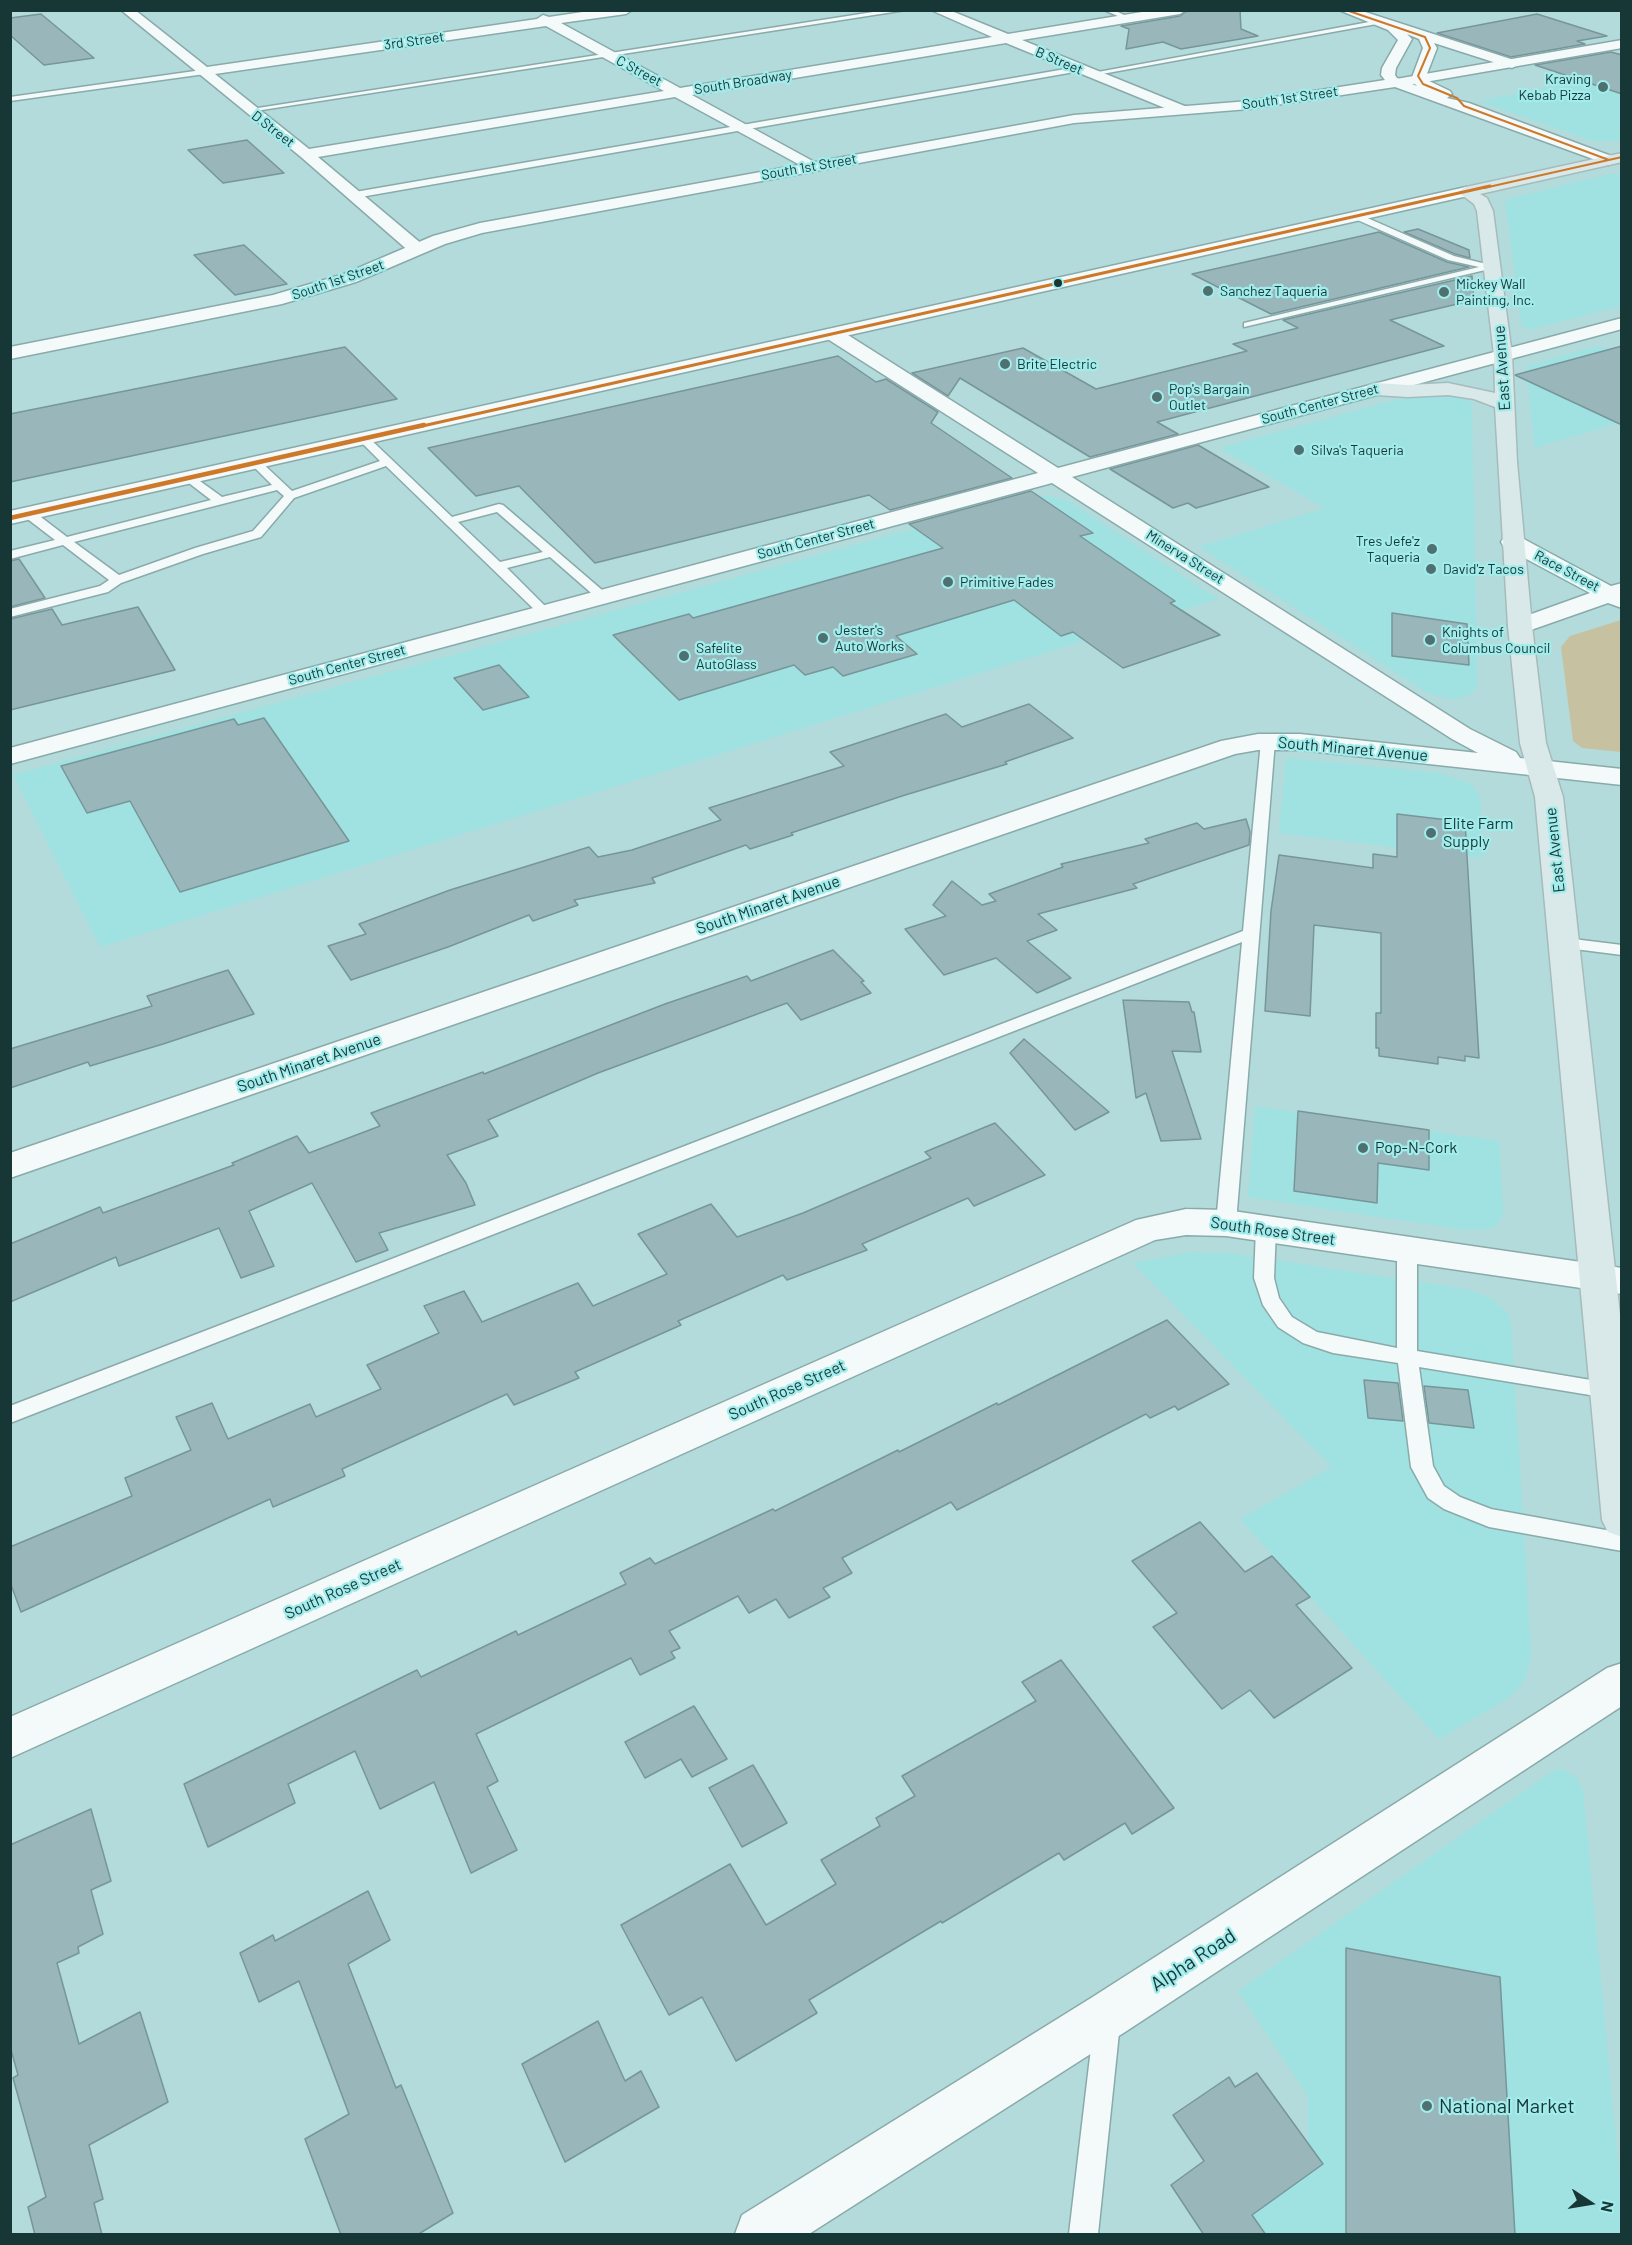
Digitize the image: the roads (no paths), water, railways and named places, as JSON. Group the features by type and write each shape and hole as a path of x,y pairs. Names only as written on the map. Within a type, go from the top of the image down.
{"main road":[{"path":"1466,192 1617,160"},
{"name":"East Avenue","path":"1466,192 1484,205 1493,267 1503,355 1512,542 1533,743 1549,797 1565,943 1610,1279 1608,1390 1622,1520"},
{"path":"1376,389 1408,391 1448,388 1478,394 1505,404"}],"street":[{"name":"D Street","path":"127,10 306,154 417,249"},
{"name":"C Street","path":"528,10 813,167"},
{"name":"3rd Street","path":"202,72 626,10"},
{"name":"B Street","path":"937,10 1182,110"},
{"name":"South Broadway","path":"306,154 1180,10"},
{"path":"1344,10 1392,28 1414,40 1418,45 1416,52 1426,57 1483,70"},
{"path":"1392,28 1421,34 1512,64"},
{"path":"1392,28 1405,39 1404,45 1388,72 1389,79 1442,101 1464,106 1617,160"},
{"path":"1421,34 1430,45 1418,74 1419,81 1457,98 1464,106"},
{"name":"South 1st Street","path":"10,353 276,300 350,278 417,249 480,228 1074,119 1249,105 1419,81 1622,44"},
{"path":"20,516 1466,192"},
{"name":"South Center Street","path":"10,756 1622,323"},
{"path":"1598,329 1622,339"},
{"name":"Minerva Street","path":"833,334 1055,475 1457,746"},
{"name":"Race Street","path":"1512,542 1618,595"},
{"path":"1520,626 1618,595"},
{"name":"South Minaret Avenue","path":"10,1166 1211,753 1268,741 1457,746 1542,768 1622,777"},
{"name":"South Rose Street","path":"10,1738 1148,1229 1176,1223 1226,1223 1610,1279"},
{"name":"Alpha Road","path":"761,2235 1108,2015 1622,1682"}],"lane":[{"path":"249,110 903,10"},
{"path":"1107,10 1129,19"},
{"path":"355,195 1084,71 1392,28"},
{"path":"10,99 202,72"},
{"path":"1356,216 1451,258 1493,267"},
{"path":"1248,325 1493,267"},
{"path":"364,439 544,612"},
{"path":"10,613 104,590 117,580 199,551 257,534 290,496 388,462"},
{"path":"256,463 290,496"},
{"path":"189,478 220,501"},
{"path":"10,555 280,486"},
{"path":"450,521 499,508 603,596"},
{"path":"20,516 64,541 117,580"},
{"path":"497,567 552,553"},
{"path":"1226,1223 1268,741"},
{"path":"10,1414 1251,933"},
{"path":"1565,943 1622,950"},
{"path":"1266,1229 1265,1285 1270,1299 1285,1322 1300,1333 1321,1341 1407,1357 1608,1390"},
{"path":"1407,1250 1407,1357 1422,1467 1436,1492 1452,1503 1489,1518 1622,1542"},
{"path":"1083,2235 1108,2015"}],"place":[{"name":"Kraving Kebab Pizza","path":"1603,87"},
{"name":"Sanchez Taqueria","path":"1208,291"},
{"name":"Mickey Wall Painting, Inc.","path":"1444,292"},
{"name":"Brite Electric","path":"1005,364"},
{"name":"Pop's Bargain Outlet","path":"1157,397"},
{"name":"Silva's Taqueria","path":"1299,450"},
{"name":"Tres Jefe'z Taqueria","path":"1432,549"},
{"name":"David'z Tacos","path":"1431,569"},
{"name":"Primitive Fades","path":"948,582"},
{"name":"Jester's Auto Works","path":"823,638"},
{"name":"Knights of Columbus Council","path":"1430,640"},
{"name":"Safelite AutoGlass","path":"684,656"},
{"name":"Elite Farm Supply","path":"1431,833"},
{"name":"Pop-N-Cork","path":"1363,1148"},
{"name":"National Market","path":"1427,2106"}]}
